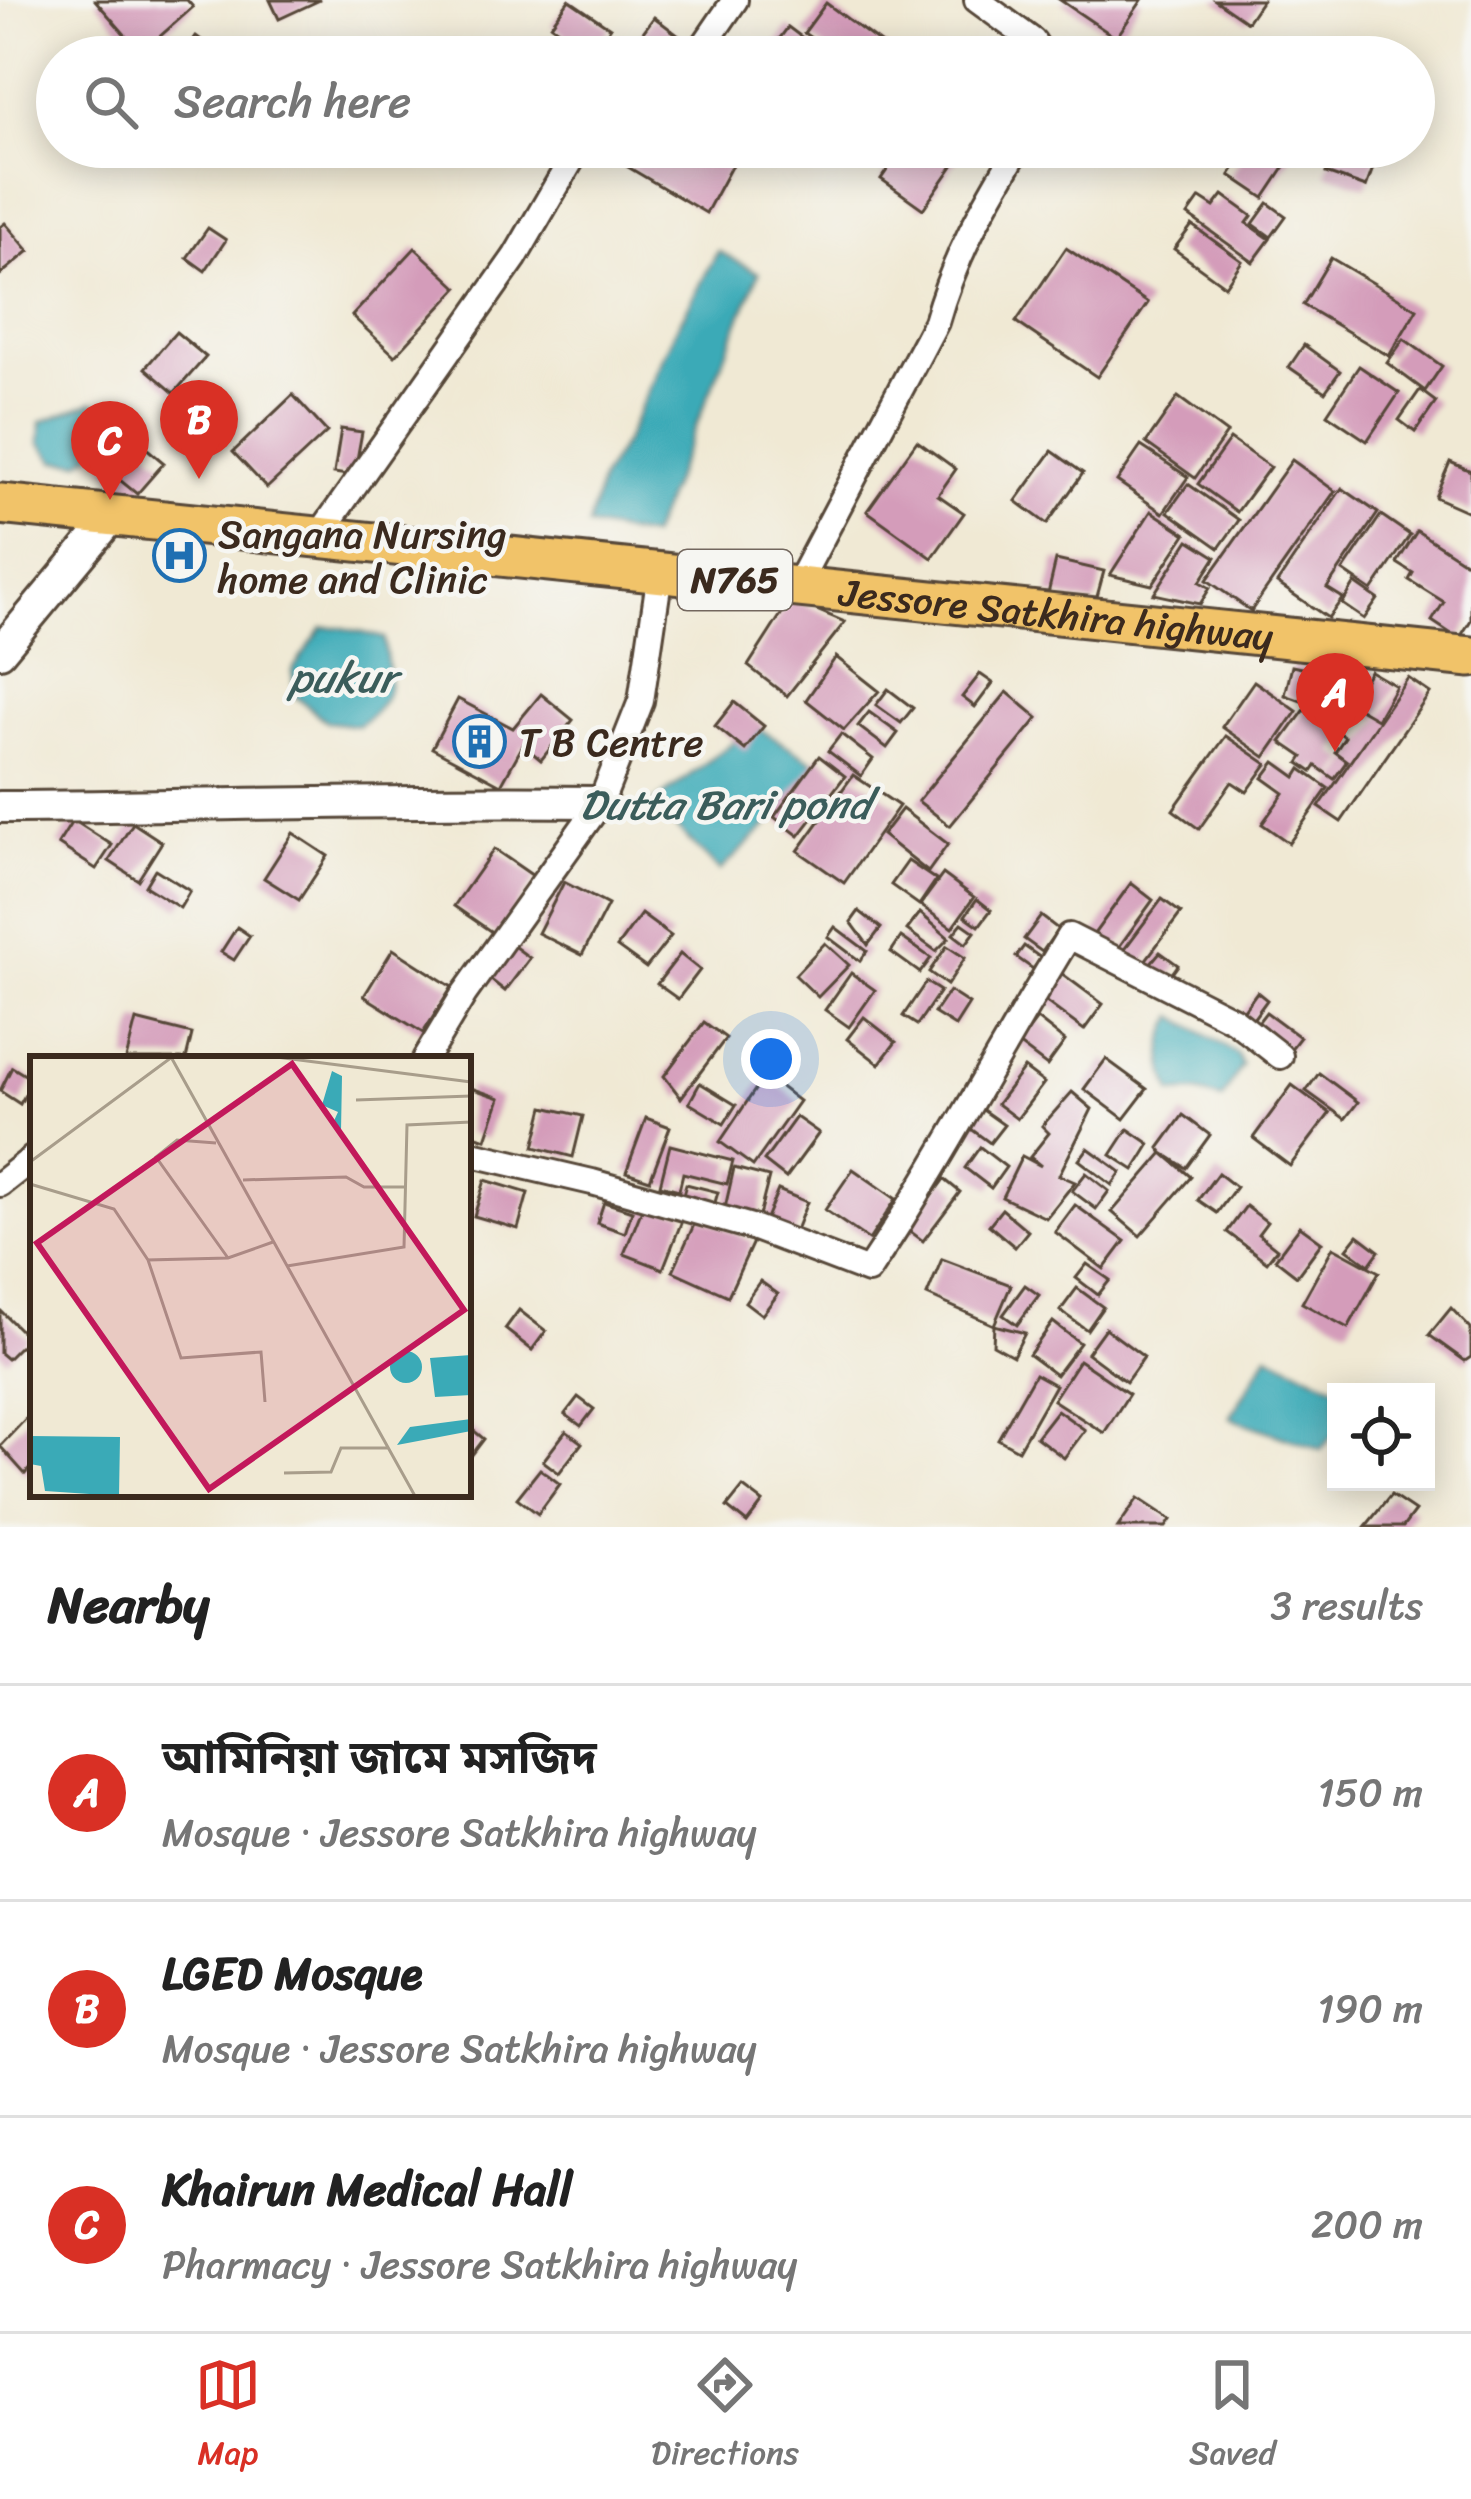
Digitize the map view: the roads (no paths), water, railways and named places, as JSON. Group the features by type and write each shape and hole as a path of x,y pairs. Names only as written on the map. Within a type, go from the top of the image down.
{"highway":[{"name":"Jessore Satkhira highway","path":"0,503 1471,657"}],"street":[{"path":"710,36 735,0"},
{"path":"977,0 1028,36"},
{"path":"318,537 515,257 567,168"},
{"path":"796,586 936,322 969,232 1007,168"},
{"path":"0,652 113,516"},
{"path":"427,1056 464,994 601,802 641,701 660,573"},
{"path":"0,807 601,802"},
{"path":"471,1154 755,1228 868,1271 926,1184 977,1087 1069,936 1234,1020 1280,1056"},
{"path":"0,1184 30,1160"}],"water":[{"path":"718,251 759,273 650,537 588,526 601,479 627,437"},
{"path":"93,402 107,409 115,427 101,447 80,462 55,461 40,443 41,422"},
{"name":"pukur","path":"339,627 384,638 388,688 380,706 358,726 327,722 295,696 292,671 322,628"},
{"name":"Dutta Bari pond","path":"754,726 826,769 720,871 652,804"},
{"path":"1175,1016 1237,1054 1242,1065 1222,1099 1196,1092 1172,1093 1163,1054"},
{"path":"1268,1354 1329,1383 1327,1442 1321,1450 1230,1418"}],"place":[{"name":"LGED Mosque","path":"199,479"},
{"name":"Khairun Medical Hall","path":"110,500"},
{"name":"Sangana Nursing home and Clinic","path":"179,556"},
{"name":"T B Centre","path":"480,742"},
{"name":"আমিনিয়া জামে মসজিদ","path":"1335,752"}]}
